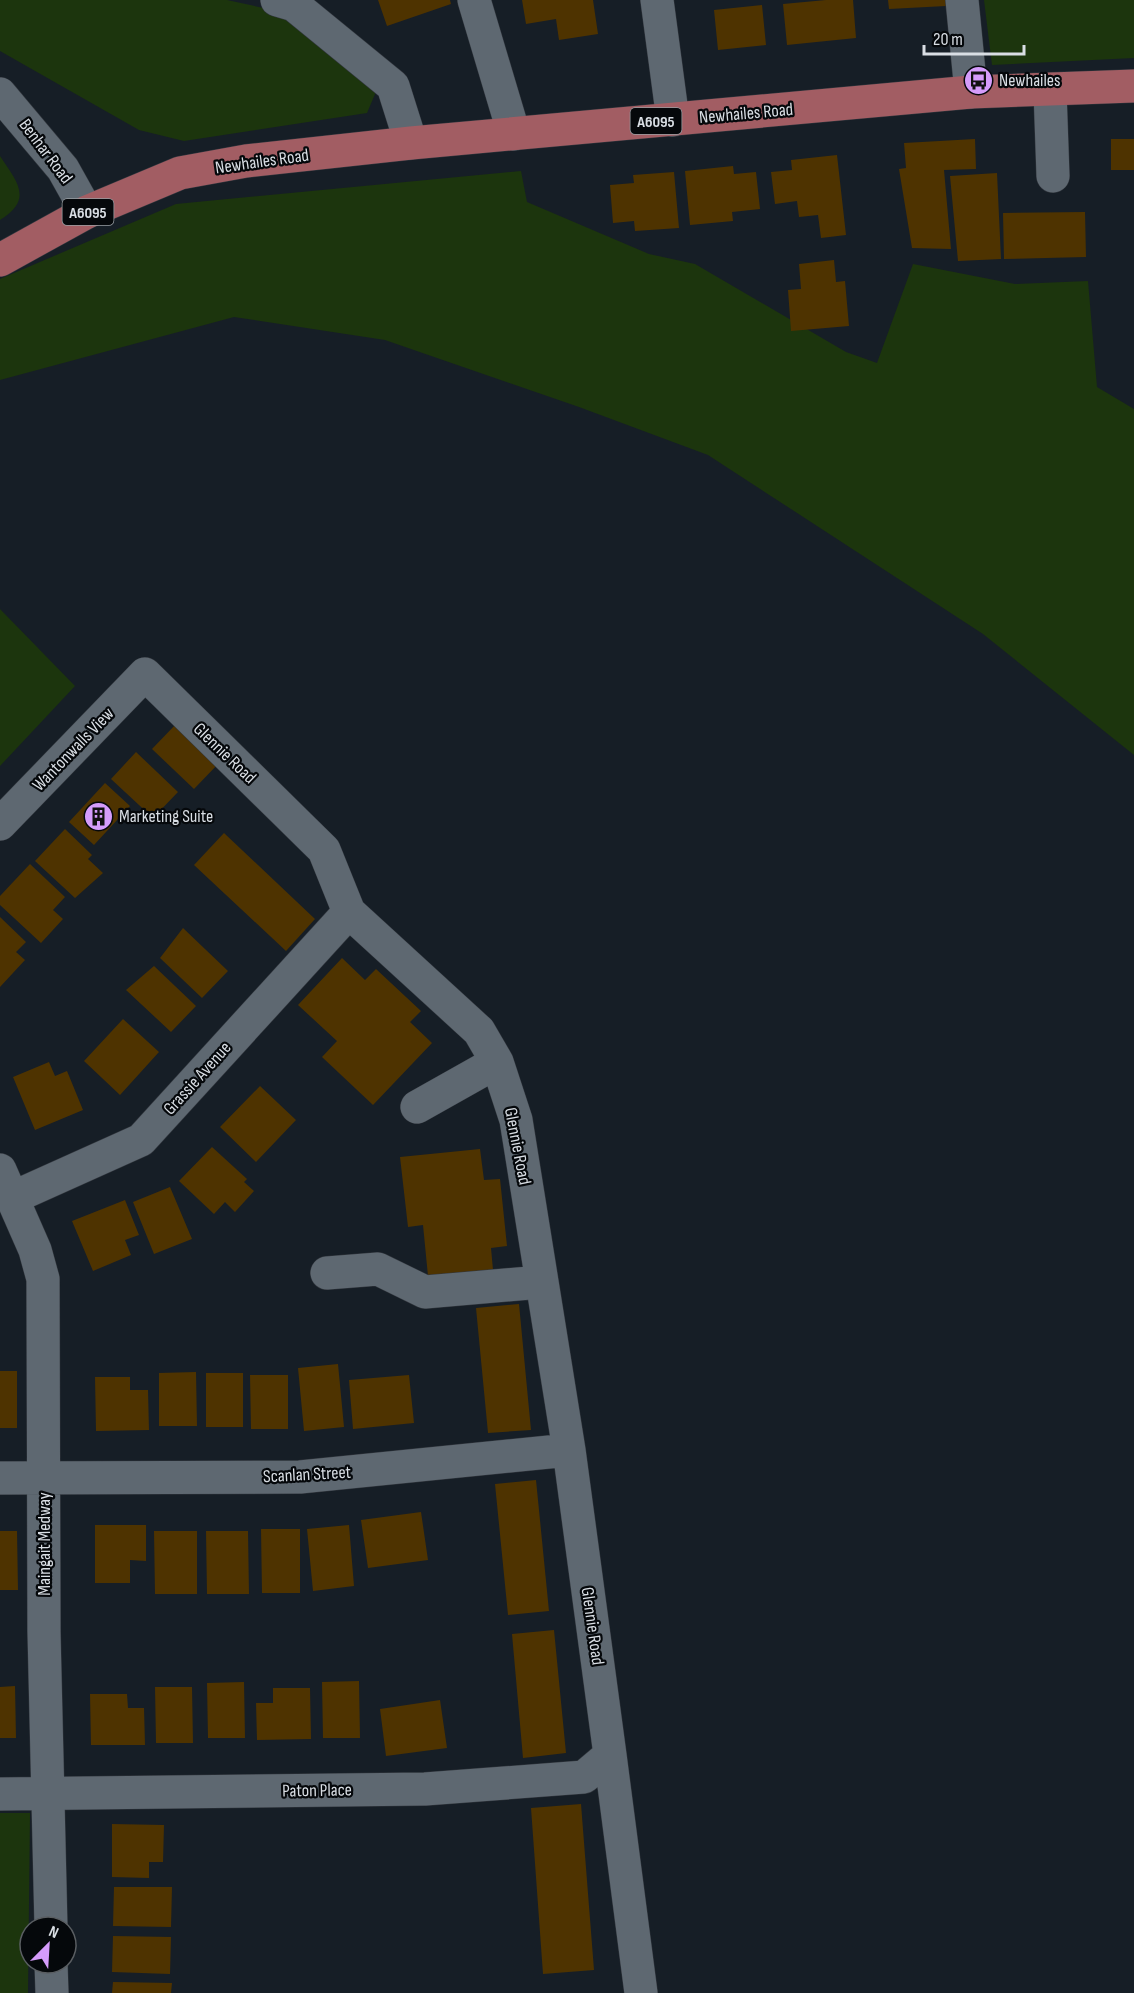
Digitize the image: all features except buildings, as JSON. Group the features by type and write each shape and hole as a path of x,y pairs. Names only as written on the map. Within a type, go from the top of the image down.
{"main road":[{"name":"Newhailes Road","path":"87,212 180,173 246,161 411,143 970,93 1134,86"},
{"name":"A6095","path":"0,260 87,212"}],"street":[{"path":"277,0 294,5 393,86 411,143"},
{"path":"474,0 514,134"},
{"path":"657,0 673,120"},
{"path":"962,0 970,93"},
{"path":"1050,91 1053,176"},
{"name":"Benhar Road","path":"0,94 63,169 87,212"},
{"name":"Wantonwalls View","path":"0,824 145,674"},
{"name":"Glennie Road","path":"145,674 324,850 349,912 479,1032 497,1062 516,1120 569,1450 641,1993"},
{"name":"Grassie Avenue","path":"6,1184 141,1140 349,912"},
{"path":"417,1107 497,1062"},
{"name":"Maingait Medway","path":"6,1184 35,1250 43,1279 44,1632 51,1915"},
{"path":"327,1273 378,1269 425,1292 542,1282"},
{"name":"Scanlan Street","path":"0,1478 300,1477 569,1450"},
{"name":"Paton Place","path":"0,1794 425,1789 584,1777 610,1755"},
{"path":"51,1975 52,1993"}],"green space":[{"path":"0,0 227,0 291,14 378,87 367,113 184,141 139,130 0,51"},
{"path":"984,0 1134,0 1134,58 992,65"},
{"path":"0,156 16,182 19,197 17,205 0,220"},
{"path":"521,171 527,202 649,254 695,264 846,352 877,363 913,264 1015,284 1088,281 1097,387 1134,409 1134,755 983,634 708,455 579,407 385,340 234,317 0,380 0,279 176,204"},
{"path":"0,609 75,686 0,766"},
{"path":"0,1813 30,1813 29,1915 18,1915 18,1975 28,1975 28,1993 0,1993"}],"place":[{"name":"Newhailes","path":"978,80"},
{"name":"Marketing Suite","path":"98,816"}]}
